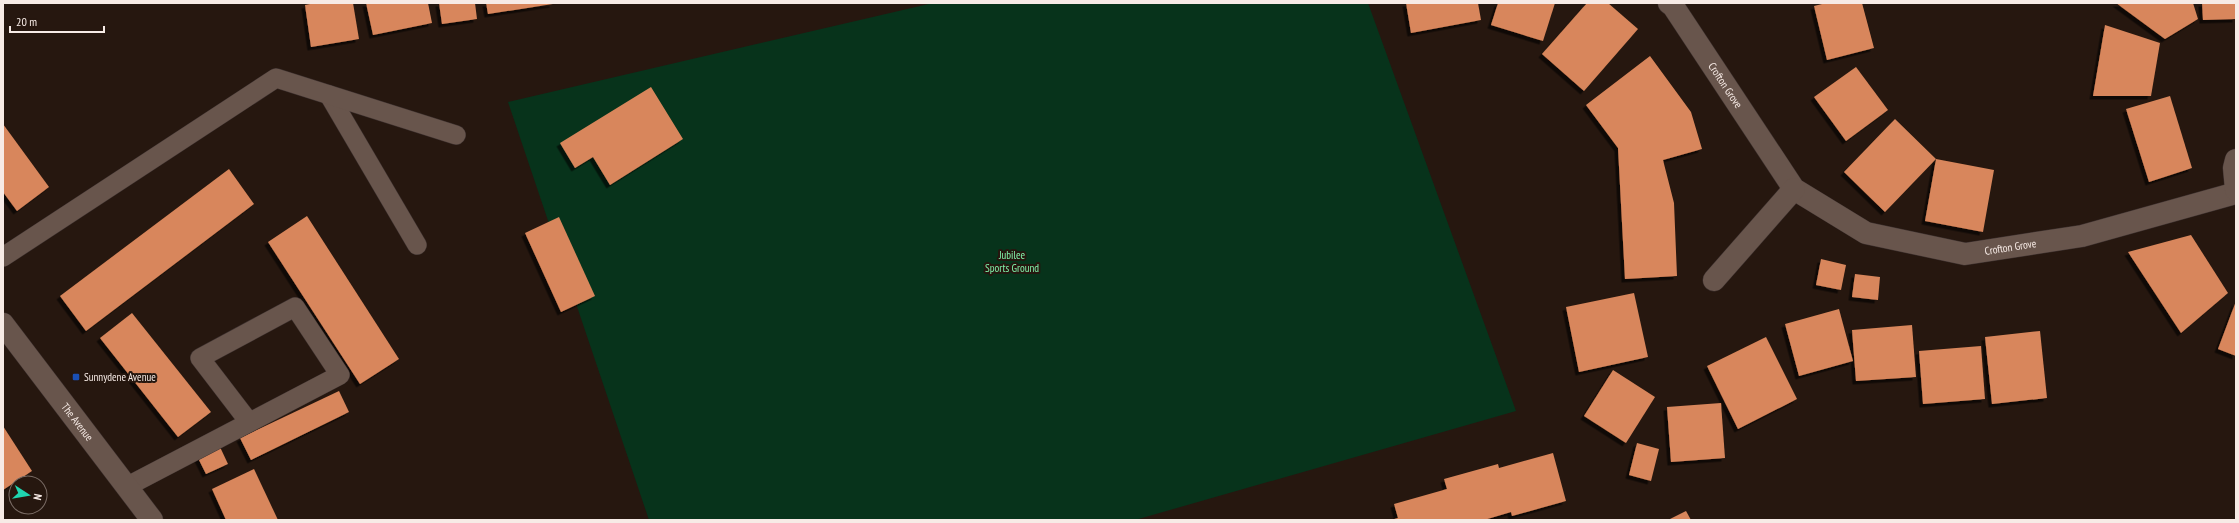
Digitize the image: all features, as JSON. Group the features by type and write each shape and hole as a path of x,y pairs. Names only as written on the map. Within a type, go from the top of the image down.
{"street":[{"name":"Crofton Grove","path":"1669,3 1673,6 1794,189 1866,233 1965,254 2082,236 2236,191"},
{"path":"2236,160 2234,168 2236,191"},
{"path":"1714,280 1794,189"},
{"name":"The Avenue","path":"3,324 152,520"}],"lane":[{"path":"3,257 276,78 456,135"},
{"path":"329,95 417,245"},
{"path":"126,486 340,375 295,307 200,358 249,422"}],"green space":[{"name":"Jubilee Sports Ground","path":"933,3 1368,3 1516,411 1135,520 649,520 508,102"}],"building":[{"path":"315,3 353,3 359,39 311,47 305,5"},
{"path":"366,3 428,3 432,23 373,35"},
{"path":"439,3 475,3 477,19 442,24"},
{"path":"486,3 553,3 553,4 488,14"},
{"path":"1406,3 1478,3 1481,20 1411,33"},
{"path":"1498,3 1555,3 1543,41 1491,25"},
{"path":"1587,3 1608,3 1638,29 1584,91 1542,54"},
{"path":"1826,3 1862,3 1874,48 1827,60 1814,6"},
{"path":"2116,3 2193,3 2198,19 2165,39"},
{"path":"2202,3 2236,3 2236,19 2203,20"},
{"path":"2105,25 2160,43 2151,96 2093,96"},
{"path":"1650,56 1691,112 1702,149 1663,160 1674,203 1677,276 1625,279 1618,148 1586,105"},
{"path":"1856,67 1888,110 1846,141 1814,97"},
{"path":"651,87 683,139 610,185 593,157 575,168 560,143"},
{"path":"2170,96 2192,168 2149,182 2126,109"},
{"path":"1895,119 1936,159 1885,212 1844,172"},
{"path":"3,124 49,187 17,211 3,192"},
{"path":"1936,159 1994,170 1983,232 1925,221"},
{"path":"229,169 254,204 86,331 60,296"},
{"path":"307,216 399,359 360,384 268,242"},
{"path":"559,217 595,296 561,312 525,233"},
{"path":"2191,235 2228,293 2181,333 2128,252"},
{"path":"1821,259 1846,265 1841,290 1816,285"},
{"path":"1855,274 1880,277 1878,300 1852,297"},
{"path":"1634,293 1648,357 1579,372 1566,307"},
{"path":"2236,301 2236,356 2218,349"},
{"path":"1839,309 1853,361 1799,376 1785,324"},
{"path":"132,313 211,412 178,437 100,338"},
{"path":"1912,325 1916,377 1856,381 1852,330"},
{"path":"2040,331 2047,398 1992,404 1985,337"},
{"path":"1766,337 1797,399 1738,429 1707,366"},
{"path":"1981,346 1985,399 1923,404 1919,351"},
{"path":"1613,370 1655,397 1626,443 1584,416"},
{"path":"339,391 349,412 251,460 240,438"},
{"path":"1721,403 1725,458 1671,462 1667,407"},
{"path":"3,426 32,471 26,475 8,475 8,487 3,490"},
{"path":"1637,443 1659,449 1651,481 1629,475"},
{"path":"220,447 228,464 206,474 198,458"},
{"path":"1553,453 1566,501 1512,516 1511,512 1484,520 1391,520 1398,518 1394,504 1447,489 1444,479 1498,464 1499,468"},
{"path":"254,469 278,520 226,520 212,489"},
{"path":"1686,511 1691,520 1668,520"}],"place":[{"name":"Sunnydene Avenue","path":"76,377"}]}
